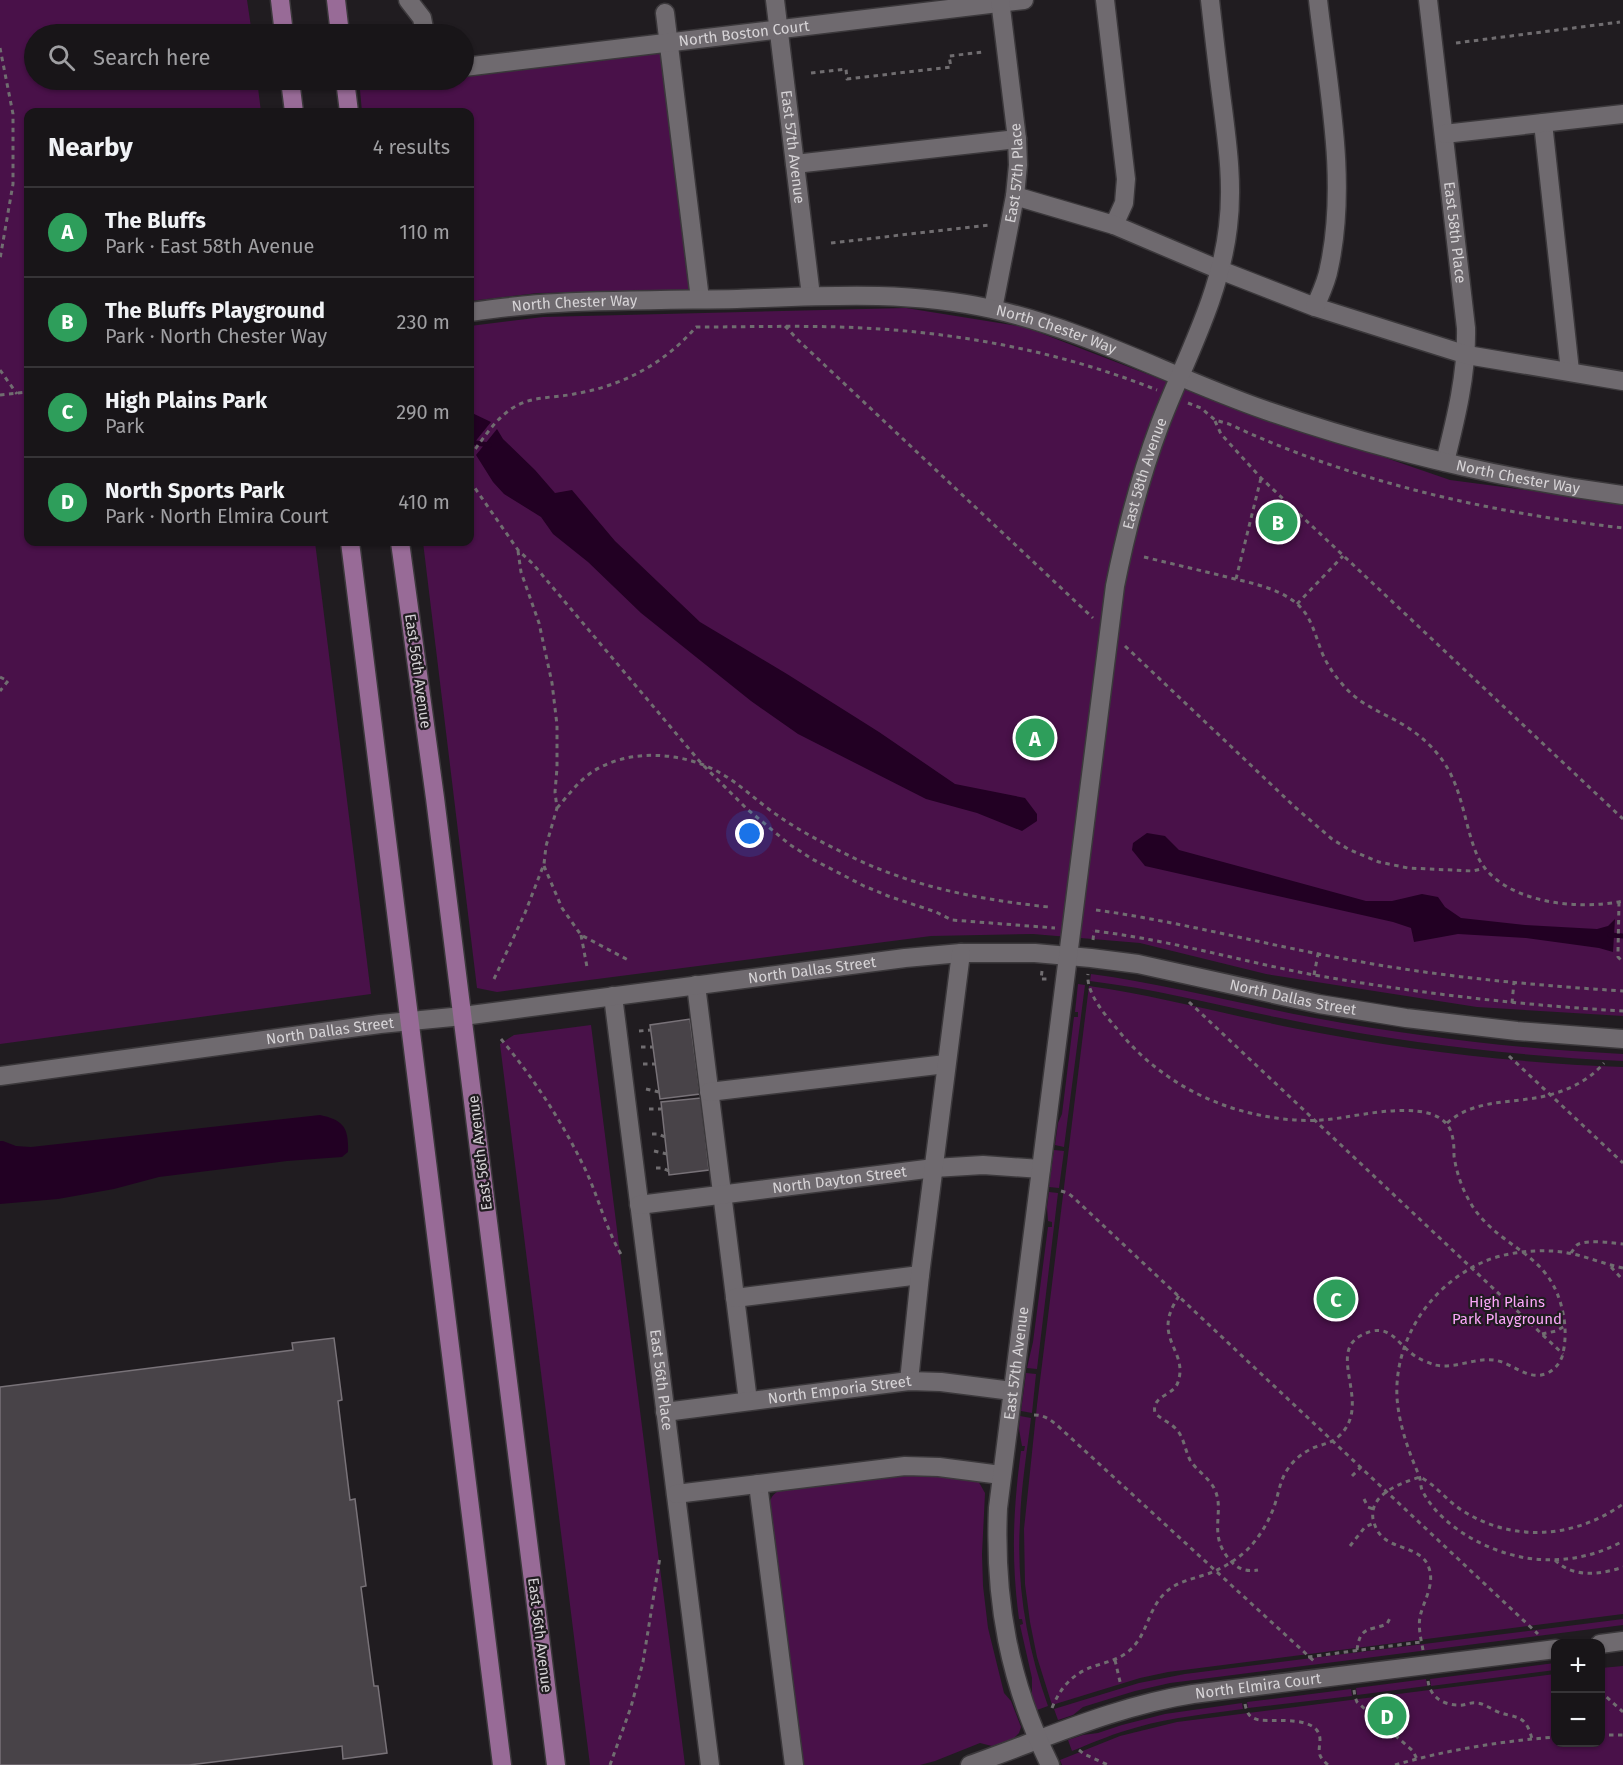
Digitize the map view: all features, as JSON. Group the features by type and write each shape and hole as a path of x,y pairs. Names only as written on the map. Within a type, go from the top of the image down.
{"main road":[{"path":"280,0 283,24"},
{"path":"336,0 339,24"},
{"path":"291,90 294,108"},
{"path":"349,90 349,108"},
{"path":"350,546 502,1765"},
{"name":"East 56th Avenue","path":"400,546 463,1016 556,1765"}],"street":[{"path":"408,0 422,18 423,24"},
{"name":"East 57th Avenue","path":"775,0 811,296"},
{"name":"North Boston Court","path":"474,66 1024,0"},
{"path":"1105,0 1126,179 1124,203 1114,225"},
{"name":"East 58th Avenue","path":"1068,955 1119,565 1133,503 1180,375 1209,305 1220,270 1229,225 1230,170 1210,0"},
{"path":"1315,307 1329,270 1337,196 1334,140 1318,0"},
{"name":"East 58th Place","path":"1428,0 1465,311 1467,355 1445,462"},
{"name":"East 57th Place","path":"993,309 1015,196 1018,165 1017,139 1000,2"},
{"path":"665,13 700,299"},
{"path":"1444,134 1623,114"},
{"path":"1543,123 1570,371"},
{"path":"795,164 1017,139"},
{"path":"1015,196 1114,225 1315,307 1467,355 1623,381"},
{"name":"North Chester Way","path":"474,312 558,303 811,296 877,295 954,301 1030,318 1064,329 1265,410 1343,435 1510,477 1623,495"},
{"path":"909,1382 920,1275 961,953"},
{"name":"North Dallas Street","path":"0,1076 409,1021 463,1016 905,958 961,953 1068,955 1138,964 1319,1004 1406,1018 1517,1031 1623,1039"},
{"name":"East 57th Avenue","path":"1050,1765 1015,1679 1001,1613 997,1550 1001,1475 1068,955"},
{"path":"696,985 748,1401"},
{"name":"East 56th Place","path":"613,996 710,1765"},
{"path":"710,1092 946,1064"},
{"name":"North Dayton Street","path":"639,1204 934,1168 983,1166 1041,1169"},
{"path":"735,1298 920,1275"},
{"name":"North Emporia Street","path":"665,1412 909,1382 1012,1391"},
{"path":"676,1494 921,1466 1001,1475"},
{"path":"758,1484 794,1765"},
{"path":"1605,1643 1623,1641"},
{"name":"North Elmira Court","path":"970,1765 1119,1711 1176,1697 1551,1650"}],"path":[{"path":"1456,43 1620,22"},
{"path":"0,48 13,114 13,184 0,259"},
{"path":"811,73 846,69 847,79 951,67 949,56 984,52"},
{"path":"831,243 989,225"},
{"path":"785,326 1095,620"},
{"path":"474,450 495,423 514,407 531,399 584,393 627,379 665,357 696,327 867,328 965,339 1055,358 1150,388"},
{"path":"0,370 17,394"},
{"path":"0,395 24,393"},
{"path":"1193,405 1201,408 1215,420 1322,463 1393,484 1509,511 1623,528"},
{"path":"1215,420 1221,434 1261,478 1623,819"},
{"path":"1236,580 1261,478"},
{"path":"474,487 518,550 533,564 701,763 767,827 812,859 847,878 952,920 1055,928"},
{"path":"494,979 521,922 544,864 546,846 557,808 555,792 557,725 552,682 537,615 521,572 518,550"},
{"path":"1297,604 1343,556"},
{"path":"1144,557 1271,590 1297,604 1311,623 1328,665 1343,686 1373,709 1416,733 1442,760 1460,795 1473,844 1490,875 1506,887 1534,898 1569,904 1621,902 1618,919 1618,957 1623,962"},
{"path":"1129,650 1296,808 1332,839 1348,849 1379,862 1408,868 1473,871 1485,868"},
{"path":"0,677 8,681 0,691"},
{"path":"557,808 588,776 611,762 637,756 690,760 722,774 794,826 876,868 962,895 1050,907"},
{"path":"544,864 562,908 581,934 630,961"},
{"path":"1096,910 1161,920 1393,968 1514,982 1623,991"},
{"path":"1046,937 1047,927"},
{"path":"1093,940 1094,931 1124,935 1314,975 1431,994 1623,1011"},
{"path":"581,934 587,967"},
{"path":"1314,975 1318,954"},
{"path":"1042,971 1041,979 1049,979"},
{"path":"1052,1708 1060,1691 1073,1677 1127,1652 1141,1636 1157,1601 1164,1593 1183,1581 1216,1571 1248,1549 1263,1529 1274,1505 1283,1476 1289,1467 1312,1448 1333,1441 1346,1428 1352,1410 1347,1354 1348,1347 1353,1341 1361,1336 1380,1331 1387,1332 1415,1356 1436,1365 1458,1365 1491,1359 1534,1375 1550,1372 1556,1368 1563,1354 1565,1326 1559,1298 1550,1279 1534,1260 1487,1224 1467,1198 1457,1172 1451,1130 1447,1123 1437,1115 1417,1112 1386,1112 1315,1120 1276,1118 1242,1111 1204,1098 1177,1083 1141,1056 1116,1028 1095,999 1087,983 1088,975"},
{"path":"1512,1002 1514,982"},
{"path":"1189,1002 1563,1354"},
{"path":"639,1031 651,1030"},
{"path":"501,1039 531,1077 556,1116 587,1174 609,1232 622,1256"},
{"path":"641,1047 653,1047"},
{"path":"1509,1056 1623,1163"},
{"path":"1447,1123 1454,1117 1476,1107 1503,1101 1537,1098 1578,1084 1604,1063"},
{"path":"643,1064 655,1064"},
{"path":"646,1089 659,1092"},
{"path":"649,1109 661,1108"},
{"path":"652,1134 665,1137"},
{"path":"654,1151 667,1154"},
{"path":"656,1168 662,1167 669,1172"},
{"path":"1061,1191 1074,1198 1533,1628"},
{"path":"1571,1253 1581,1243 1623,1244"},
{"path":"1623,1268 1571,1253 1550,1251 1524,1252 1492,1259 1472,1268 1454,1279 1429,1303 1414,1325 1399,1371 1397,1398 1406,1439 1420,1477 1421,1489 1449,1522 1469,1537 1513,1556 1555,1560 1590,1554 1623,1541"},
{"path":"1610,1266 1623,1280"},
{"path":"1179,1296 1167,1322 1179,1365 1179,1380 1176,1387 1156,1401 1155,1413 1176,1429 1191,1462 1214,1488 1218,1504 1218,1538 1225,1554 1240,1569 1248,1572 1258,1570"},
{"path":"1542,1334 1565,1326"},
{"path":"1034,1415 1050,1419 1308,1656 1421,1642 1420,1616 1431,1576 1427,1563 1414,1552 1382,1537 1374,1523 1373,1509 1376,1502 1402,1483 1420,1477 1429,1481 1452,1503 1478,1519 1508,1530 1525,1532 1556,1532 1570,1529 1599,1519 1623,1504"},
{"path":"1352,1476 1361,1467"},
{"path":"1364,1499 1368,1507 1373,1509"},
{"path":"1350,1546 1365,1527 1374,1523"},
{"path":"610,1765 631,1707 643,1662 660,1557"},
{"path":"1555,1560 1566,1569 1580,1572 1600,1573 1623,1568"},
{"path":"1357,1650 1360,1635 1388,1623 1390,1618"},
{"path":"1114,1659 1121,1686"},
{"path":"1428,1679 1429,1688 1437,1699 1458,1706 1479,1703 1501,1713 1517,1716 1527,1725 1532,1739"},
{"path":"1354,1689 1357,1702 1413,1752 1417,1759"},
{"path":"1602,1693 1623,1712"},
{"path":"1245,1702 1248,1716 1253,1719 1301,1722 1314,1726 1319,1732 1318,1753 1328,1765"},
{"path":"1605,1736 1623,1736"},
{"path":"1395,1765 1484,1745 1551,1737"},
{"path":"1079,1750 1108,1765"}],"green space":[{"path":"0,0 247,0 251,24 24,24 24,90 258,90 260,108 24,108 24,546 315,546 371,994 0,1044"},
{"path":"661,53 691,291 538,293 474,301 474,108 362,108 360,90 474,90 474,76"},
{"path":"906,308 1025,327 1186,389 1450,480 1623,503 1623,1016 1477,1007 1266,974 1140,943 1033,934 931,936 497,992 477,988 423,546 474,546 474,326 543,317"},
{"path":"1091,974 1147,983 1353,1025 1507,1045 1623,1054 1623,1061 1544,1056 1388,1038 1090,981"},
{"path":"1078,984 1085,985 1064,1147 1055,1145 1058,1123 1062,1114 1074,1017 1078,1017 1078,1012 1075,1012"},
{"name":"High Plains Park Playground","path":"1089,986 1167,1000 1298,1029 1379,1043 1500,1059 1623,1067 1623,1614 1168,1672 1140,1678 1052,1705 1037,1657 1030,1622 1025,1584 1024,1529 1037,1405"},
{"path":"591,1025 685,1765 590,1765 500,1044 514,1035"},
{"path":"1054,1150 1064,1151 1059,1188 1049,1187"},
{"path":"1049,1192 1058,1193 1037,1369 1027,1368 1033,1342 1048,1227 1052,1227 1052,1222 1048,1221"},
{"path":"1026,1373 1036,1374 1032,1413 1021,1411"},
{"path":"1020,1416 1031,1418 1023,1483 1019,1546 1022,1592 1034,1661 1048,1706 1037,1710 1032,1696 1032,1678 1020,1625 1023,1624 1022,1619 1019,1619 1015,1576 1016,1494 1021,1451 1024,1451 1025,1446 1022,1446 1019,1429"},
{"path":"905,1471 977,1479 985,1493 982,1554 988,1628 1004,1693 1011,1701 1021,1727 1019,1733 1014,1738 992,1746 980,1743 920,1765 799,1765 769,1503 774,1494 787,1488"},
{"path":"1623,1619 1623,1625 1170,1683 1083,1707 1073,1715 1058,1720 1054,1709 1139,1683 1185,1674"},
{"path":"1551,1664 1551,1671 1431,1686 1430,1679"},
{"path":"1623,1666 1623,1765 1062,1765 1060,1760 1120,1736 1177,1722 1551,1675 1551,1747 1605,1747 1605,1668"},
{"path":"1426,1679 1427,1686 1357,1695 1356,1688"},
{"path":"1351,1689 1352,1696 1248,1708 1247,1702"},
{"path":"1242,1703 1243,1709 1190,1716 1129,1729 1072,1751 1068,1740 1165,1714"}],"shaded area":[{"path":"474,414 491,422 474,443"},
{"path":"497,429 503,439 555,493 572,490 615,541 700,622 879,732 955,784 1025,798 1037,814 1037,821 1022,831 977,813 926,799 798,734 751,701 641,613 588,562 553,534 541,517 504,494 493,482 476,455"},
{"path":"1147,833 1165,836 1179,850 1366,901 1392,901 1422,894 1438,897 1445,907 1461,918 1525,925 1597,929 1608,926 1615,919 1613,952 1526,938 1458,934 1414,942 1411,928 1393,922 1145,866 1132,850 1133,843"},
{"path":"320,1115 339,1122 346,1131 348,1152 342,1157 287,1161 159,1177 114,1189 58,1199 0,1204 0,1141 16,1146 31,1147"}],"building":[{"path":"690,1019 700,1094 660,1099 650,1025"},
{"path":"701,1098 709,1170 669,1175 661,1102"},
{"path":"334,1338 342,1400 338,1401 350,1500 355,1499 366,1586 361,1587 374,1686 378,1686 387,1753 343,1759 342,1746 189,1765 0,1765 0,1387 293,1350 292,1343"}],"waterway":[{"path":"474,443 489,445"},
{"path":"1610,935 1623,936"}],"place":[{"name":"The Bluffs Playground","path":"1278,522"},
{"name":"The Bluffs","path":"1035,738"},
{"name":"High Plains Park","path":"1336,1299"},
{"name":"North Sports Park","path":"1387,1716"}]}
